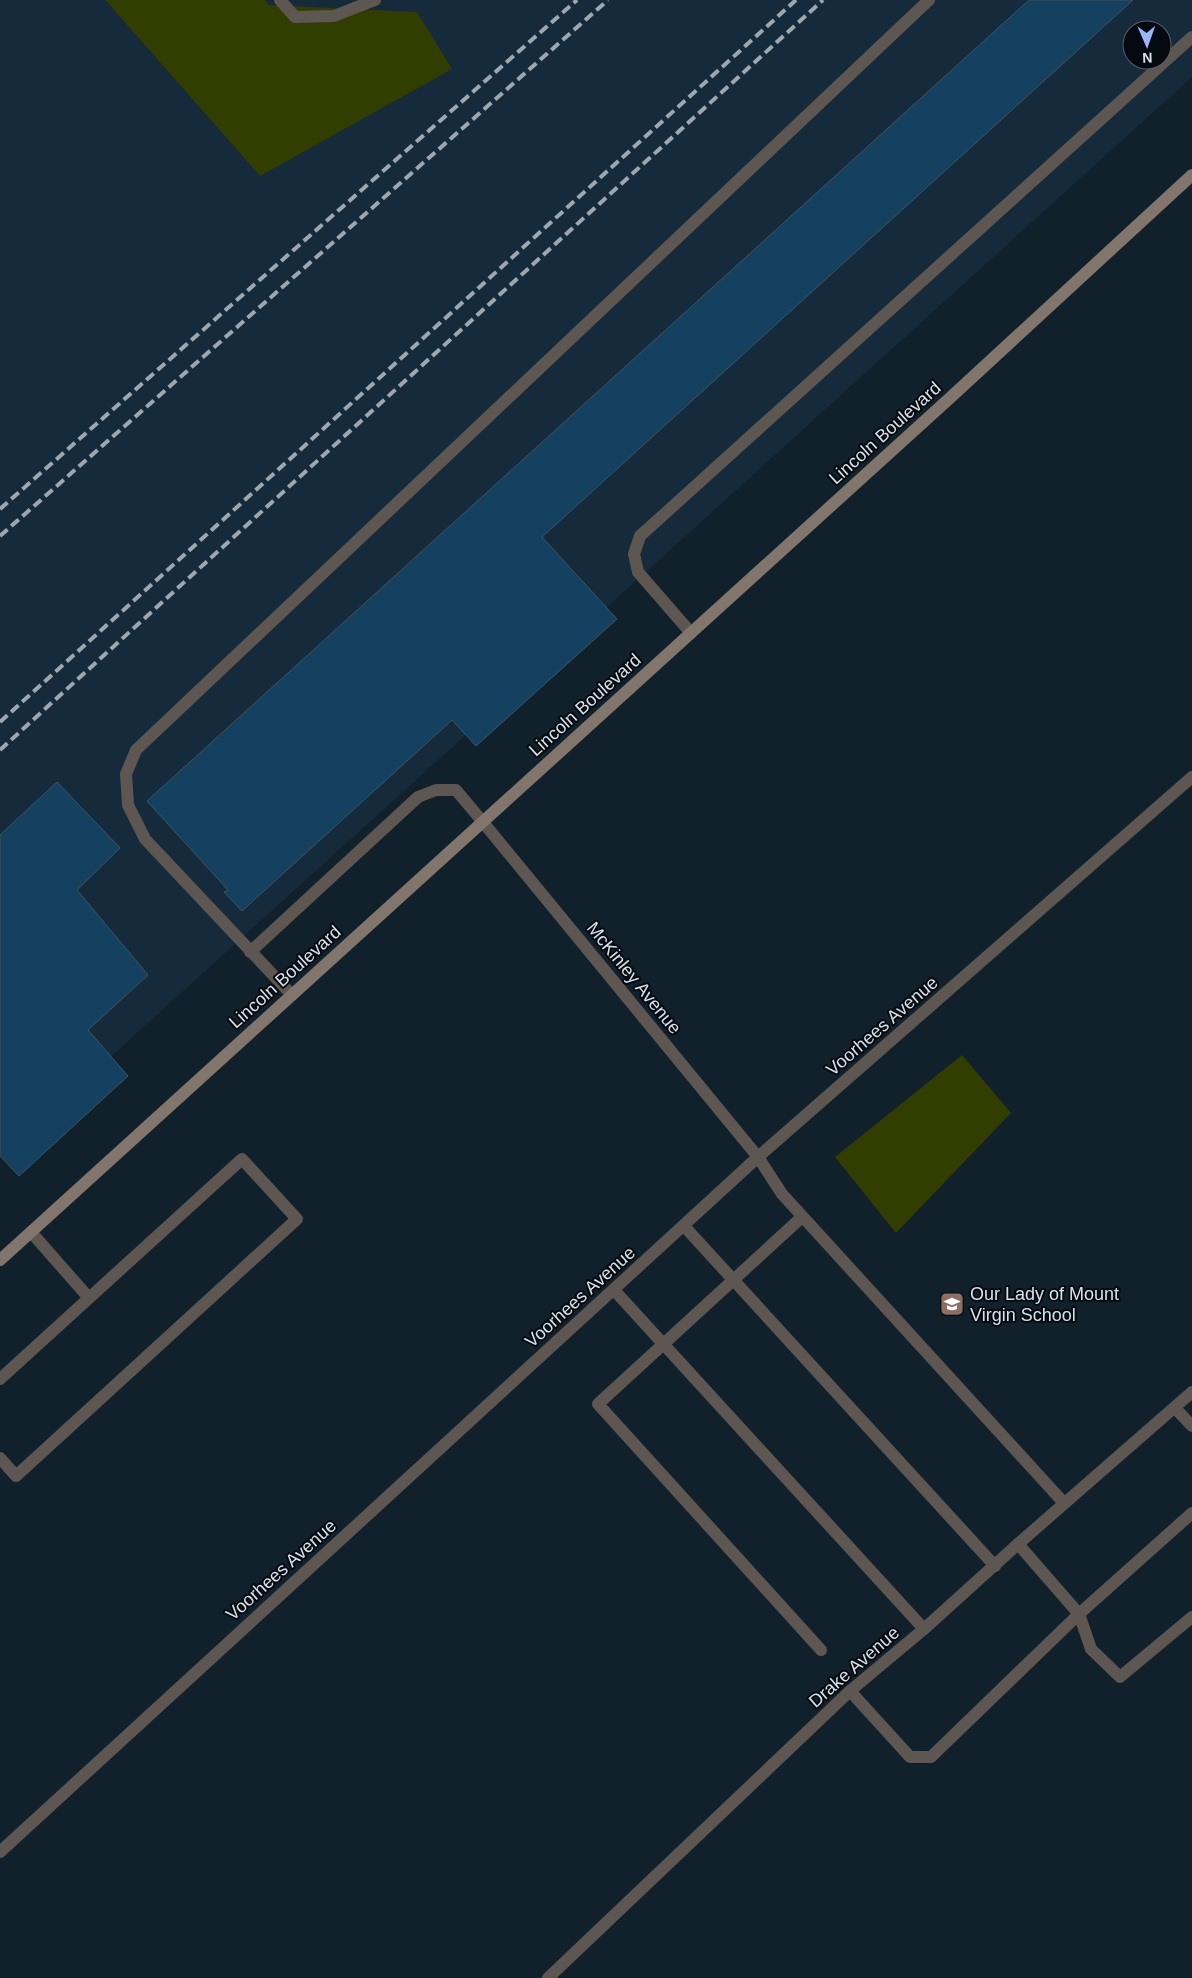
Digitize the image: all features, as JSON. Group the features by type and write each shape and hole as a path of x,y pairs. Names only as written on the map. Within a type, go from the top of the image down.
{"main road":[{"name":"Lincoln Boulevard","path":"0,1260 1191,179"}],"street":[{"path":"280,0 295,17 334,16 375,0"},
{"path":"292,995 145,839 128,805 126,774 136,750 929,0"},
{"path":"691,633 638,572 634,554 640,536 1192,37"},
{"name":"Voorhees Avenue","path":"0,1852 758,1158 1192,778"},
{"name":"McKinley Avenue","path":"250,952 418,796 436,790 456,790 758,1158 782,1194 1064,1503"},
{"path":"0,1379 242,1159 297,1219 16,1476 0,1458"},
{"path":"802,1217 598,1404 821,1650"},
{"path":"684,1226 995,1566"},
{"path":"31,1232 89,1298"},
{"path":"614,1290 924,1629"},
{"name":"Drake Avenue","path":"548,1978 850,1690 924,1629 1064,1503 1192,1392"},
{"path":"1174,1408 1192,1426"},
{"path":"850,1690 910,1756 931,1757 1079,1614 1192,1513"},
{"path":"1018,1544 1079,1614 1091,1649 1120,1677 1192,1617"}],"shaded area":[{"path":"0,0 105,0 260,176 269,5 265,0 1192,0 1192,77 0,1157"}],"green space":[{"path":"105,0 265,0 269,5 417,12 452,69 260,176"},
{"path":"962,1055 1011,1113 896,1233 835,1157"}],"building":[{"path":"1029,0 1133,0 542,537 617,619 476,746 452,720 242,911 224,892 228,890 147,801"},
{"path":"57,782 120,848 77,890 148,975 88,1030 128,1076 19,1176 0,1156 0,835"}],"railway":[{"path":"0,509 577,0"},
{"path":"0,536 608,0"},
{"path":"0,722 796,0"},
{"path":"0,750 823,0"}],"place":[{"name":"Our Lady of Mount Virgin School","path":"952,1304"}]}
